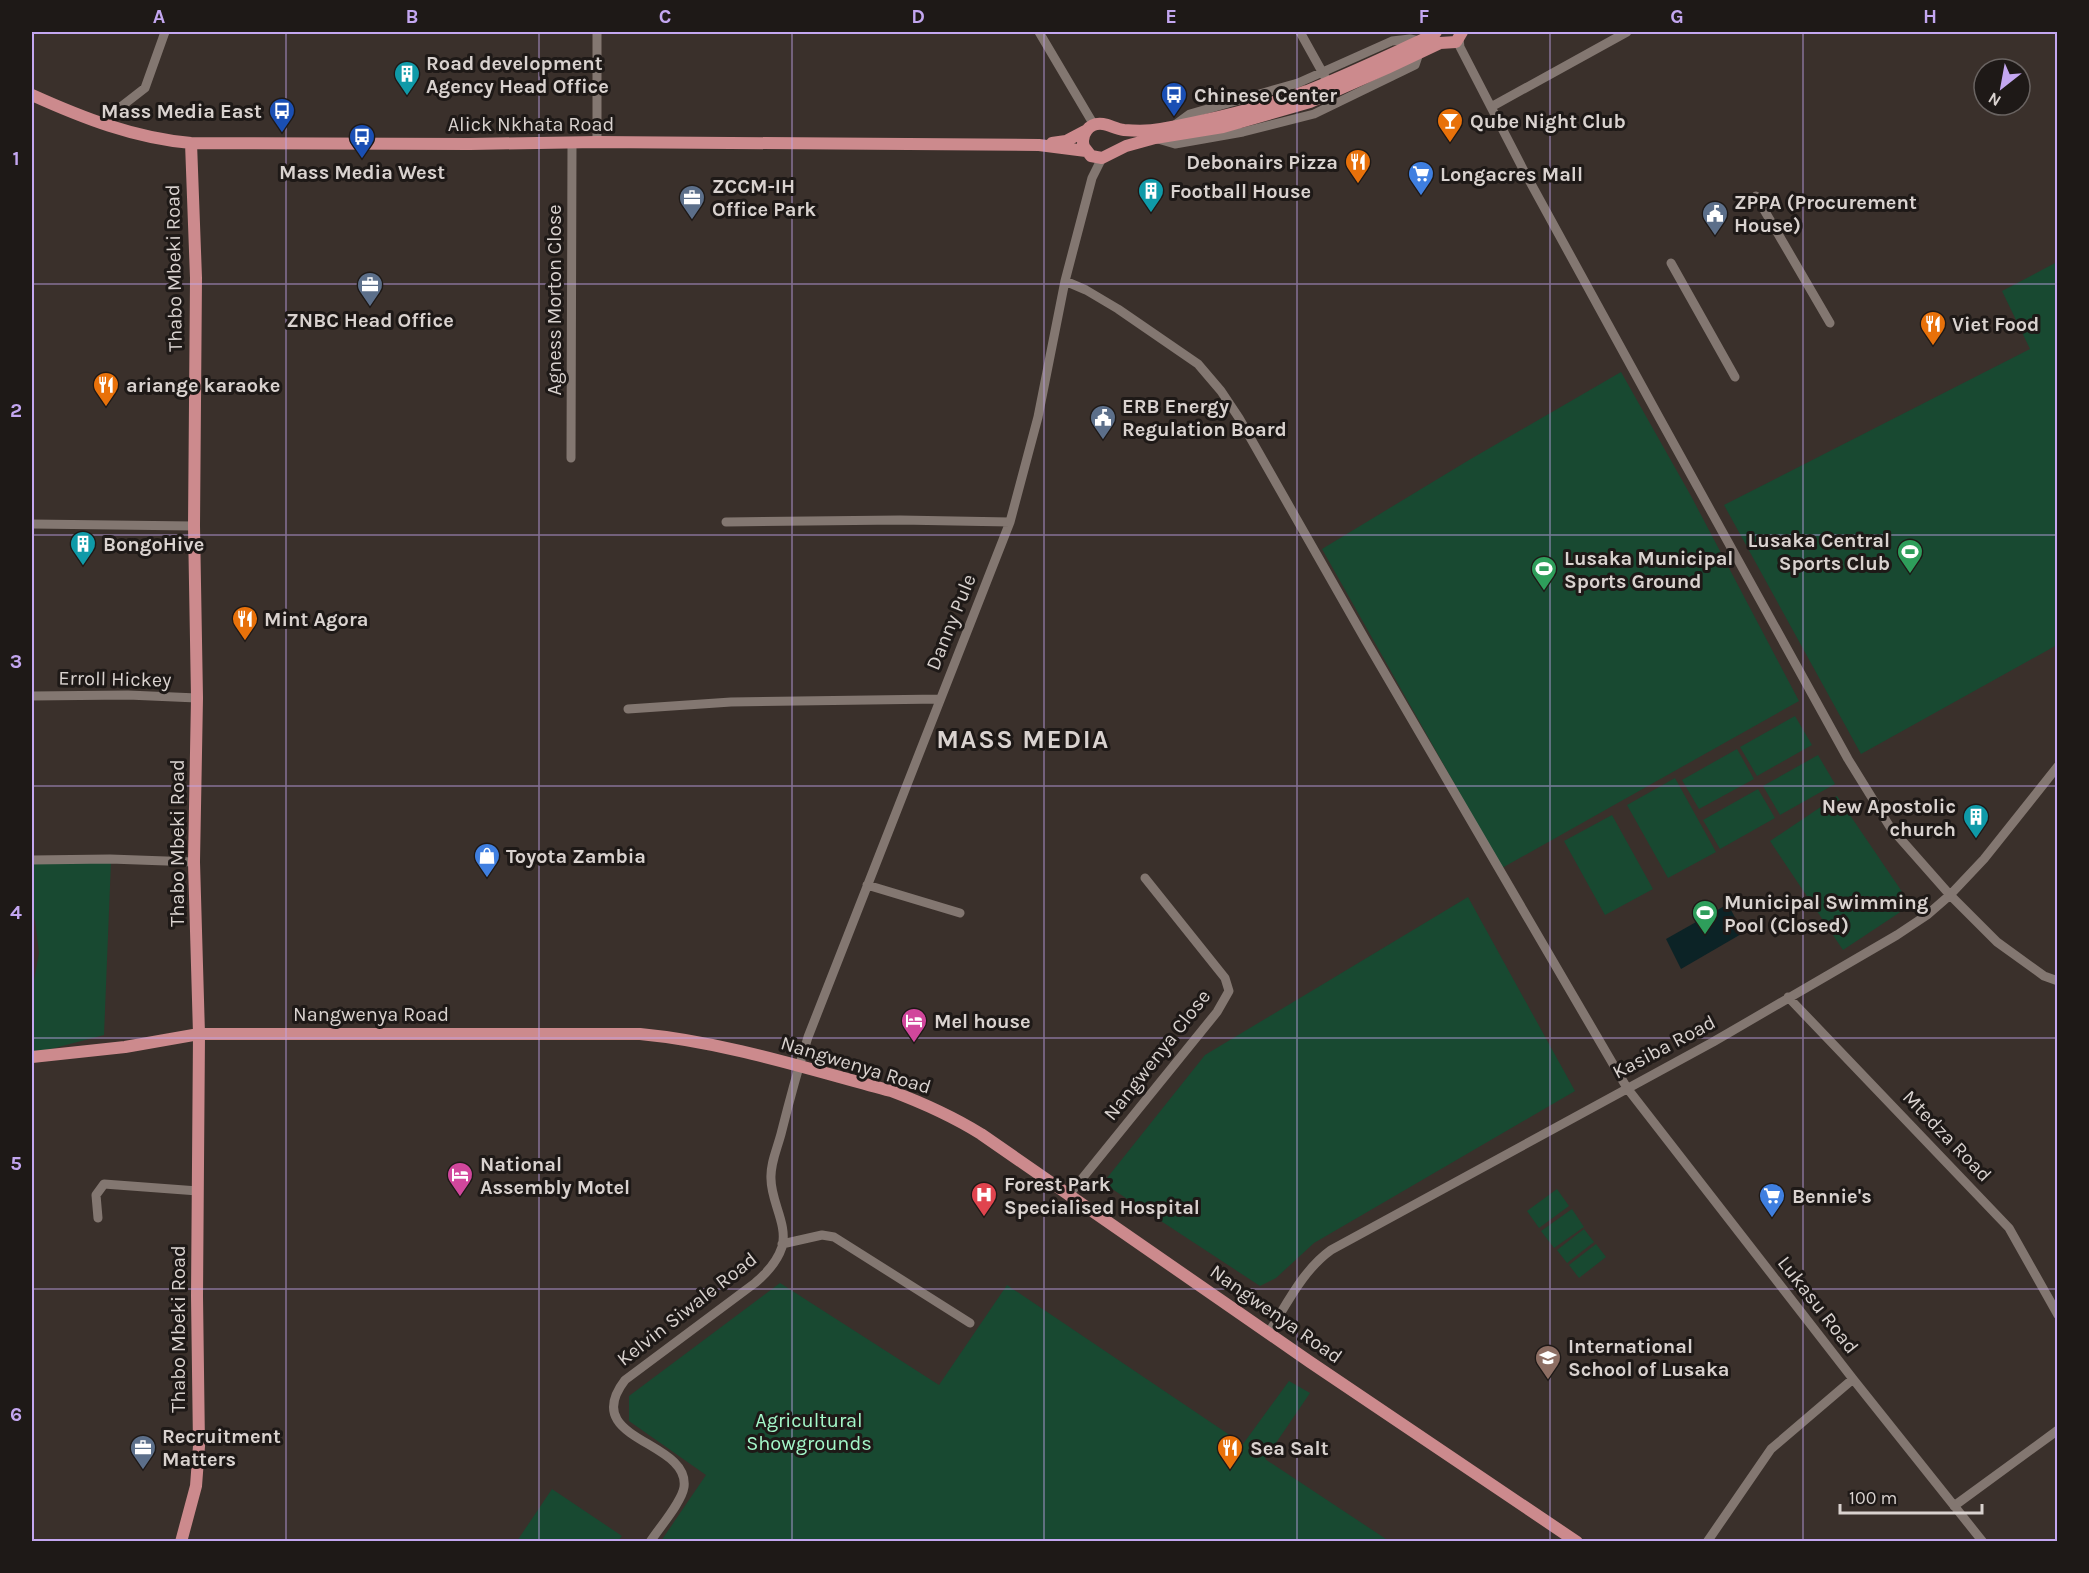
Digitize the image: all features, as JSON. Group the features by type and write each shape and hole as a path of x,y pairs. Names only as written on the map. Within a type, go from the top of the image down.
{"main road":[{"path":"1420,47 1437,32 1441,38 1458,38"},
{"path":"1283,104 1156,130 1112,128 1103,124 1090,128 1082,143 1087,153 1095,157 1106,156 1126,146 1155,138 1224,127 1283,104 1305,91 1385,63 1420,47 1458,38"},
{"name":"Alick Nkhata Road","path":"32,95 100,123 145,136 191,143 597,142 1039,145 1066,141 1090,128"},
{"path":"1106,156 1116,143 1116,135 1112,128"},
{"name":"Thabo Mbeki Road","path":"182,1542 195,1486 199,1446 197,1296 199,1034 194,862 197,698 194,526 196,278 191,143"},
{"name":"Alick Nkhata Road","path":"1039,145 1087,153"},
{"name":"Nangwenya Road","path":"32,1057 125,1047 199,1034 640,1034 677,1037 713,1045 891,1091 920,1101 964,1124 1577,1542"}],"street":[{"path":"100,123 145,88 165,32"},
{"path":"597,32 597,142"},
{"path":"1040,32 1090,128"},
{"path":"1300,32 1338,103"},
{"path":"1491,107 1627,32"},
{"path":"1458,38 1491,107 1552,223 1848,759 1890,827 1950,895 1997,942 2044,976 2058,981"},
{"path":"1155,138 1175,144 1244,132 1314,114 1415,65 1420,47 1410,39 1392,41 1298,83 1190,114 1173,127"},
{"name":"Agness Morton Close","path":"571,458 572,143"},
{"name":"Danny Pule","path":"1087,153 1092,178"},
{"name":"Danny Pule","path":"799,1067 808,1037 1010,522 1038,417 1065,281 1092,178 1106,156"},
{"path":"1756,196 1830,323"},
{"path":"1671,263 1734,377"},
{"name":"Lukasu Road","path":"1065,281 1086,290 1156,334 1198,364 1221,391 1239,418 1627,1088 1852,1379 1983,1542"},
{"path":"726,522 900,520 1010,522"},
{"path":"32,525 194,526"},
{"name":"Erroll Hickey","path":"32,696 128,695 197,698"},
{"path":"628,709 731,702 940,699"},
{"name":"Kasiba Road","path":"1269,1332 1307,1273 1320,1258 1331,1250 1713,1042 1897,935 1927,915 1950,895 1984,859 2058,766"},
{"path":"32,860 110,859 194,862"},
{"name":"Nangwenya Close","path":"1068,1196 1217,1012 1229,991 1225,978 1145,878"},
{"path":"867,885 960,913"},
{"name":"Mtedza Road","path":"1788,997 2010,1228 2058,1315"},
{"path":"799,1067 772,1168 772,1187 783,1230 782,1244 822,1235 834,1237 970,1323"},
{"path":"98,1218 96,1195 104,1184 198,1191"},
{"name":"Kelvin Siwale Road","path":"650,1542 679,1499 684,1488 684,1474 675,1462 624,1428 617,1419 614,1409 617,1390 625,1380 756,1284 772,1266 782,1244"},
{"path":"1707,1542 1771,1449 1852,1379"},
{"path":"1954,1506 2058,1430"}],"green space":[{"name":"Lusaka Central Sports Club","path":"2057,262 2057,645 1861,754 1724,505 2030,349 2002,291"},
{"name":"Lusaka Municipal Sports Ground","path":"1621,372 1691,496 1799,701 1502,868 1322,549"},
{"path":"1795,716 1812,745 1757,776 1740,747"},
{"path":"1737,749 1754,779 1699,809 1682,780"},
{"path":"1818,755 1835,784 1780,815 1763,786"},
{"path":"1675,778 1716,852 1668,878 1627,805"},
{"path":"1758,789 1775,818 1720,849 1703,820"},
{"path":"1837,796 1911,905 1843,950 1770,841"},
{"path":"1612,815 1653,889 1605,915 1564,841"},
{"path":"32,861 111,861 104,1035 32,1054 32,991 39,953 35,920 32,916"},
{"path":"1468,897 1575,1091 1314,1243 1276,1278 1260,1286 1103,1183 1205,1055"},
{"path":"1557,1189 1569,1206 1539,1228 1527,1211"},
{"path":"1572,1209 1584,1227 1554,1248 1541,1231"},
{"path":"1584,1229 1594,1242 1567,1263 1557,1250"},
{"path":"1596,1244 1606,1257 1579,1278 1569,1265"},
{"name":"Agricultural Showgrounds","path":"780,1283 939,1385 1007,1285 1243,1444 1289,1381 1310,1393 1265,1459 1389,1541 661,1541 706,1475 629,1421 629,1396"},
{"path":"552,1489 622,1536 618,1541 517,1541"}],"water":[{"name":"Municipal Swimming Pool (Closed)","path":"1728,904 1743,933 1681,969 1666,939"}],"place":[{"name":"Road development Agency Head Office","path":"407,97"},
{"name":"Chinese Center","path":"1174,118"},
{"name":"Mass Media East","path":"282,134"},
{"name":"Qube Night Club","path":"1450,144"},
{"name":"Mass Media West","path":"362,160"},
{"name":"Debonairs Pizza","path":"1358,185"},
{"name":"Longacres Mall","path":"1421,197"},
{"name":"Football House","path":"1151,214"},
{"name":"ZCCM-IH Office Park","path":"692,221"},
{"name":"ZPPA (Procurement House)","path":"1715,237"},
{"name":"ZNBC Head Office","path":"370,308"},
{"name":"Viet Food","path":"1933,347"},
{"name":"ariange karaoke","path":"106,408"},
{"name":"ERB Energy Regulation Board","path":"1103,441"},
{"name":"BongoHive","path":"83,567"},
{"name":"Lusaka Central Sports Club","path":"1910,575"},
{"name":"Lusaka Municipal Sports Ground","path":"1544,592"},
{"name":"Mint Agora","path":"245,642"},
{"name":"New Apostolic church","path":"1976,840"},
{"name":"Toyota Zambia","path":"487,879"},
{"name":"Municipal Swimming Pool (Closed)","path":"1705,936"},
{"name":"Mel house","path":"914,1044"},
{"name":"National Assembly Motel","path":"460,1198"},
{"name":"Forest Park Specialised Hospital","path":"984,1218"},
{"name":"Bennie's","path":"1772,1219"},
{"name":"International School of Lusaka","path":"1548,1381"},
{"name":"Recruitment Matters","path":"143,1471"},
{"name":"Sea Salt","path":"1230,1471"}],"district":[{"name":"MASS MEDIA","path":"1023,739"}]}
